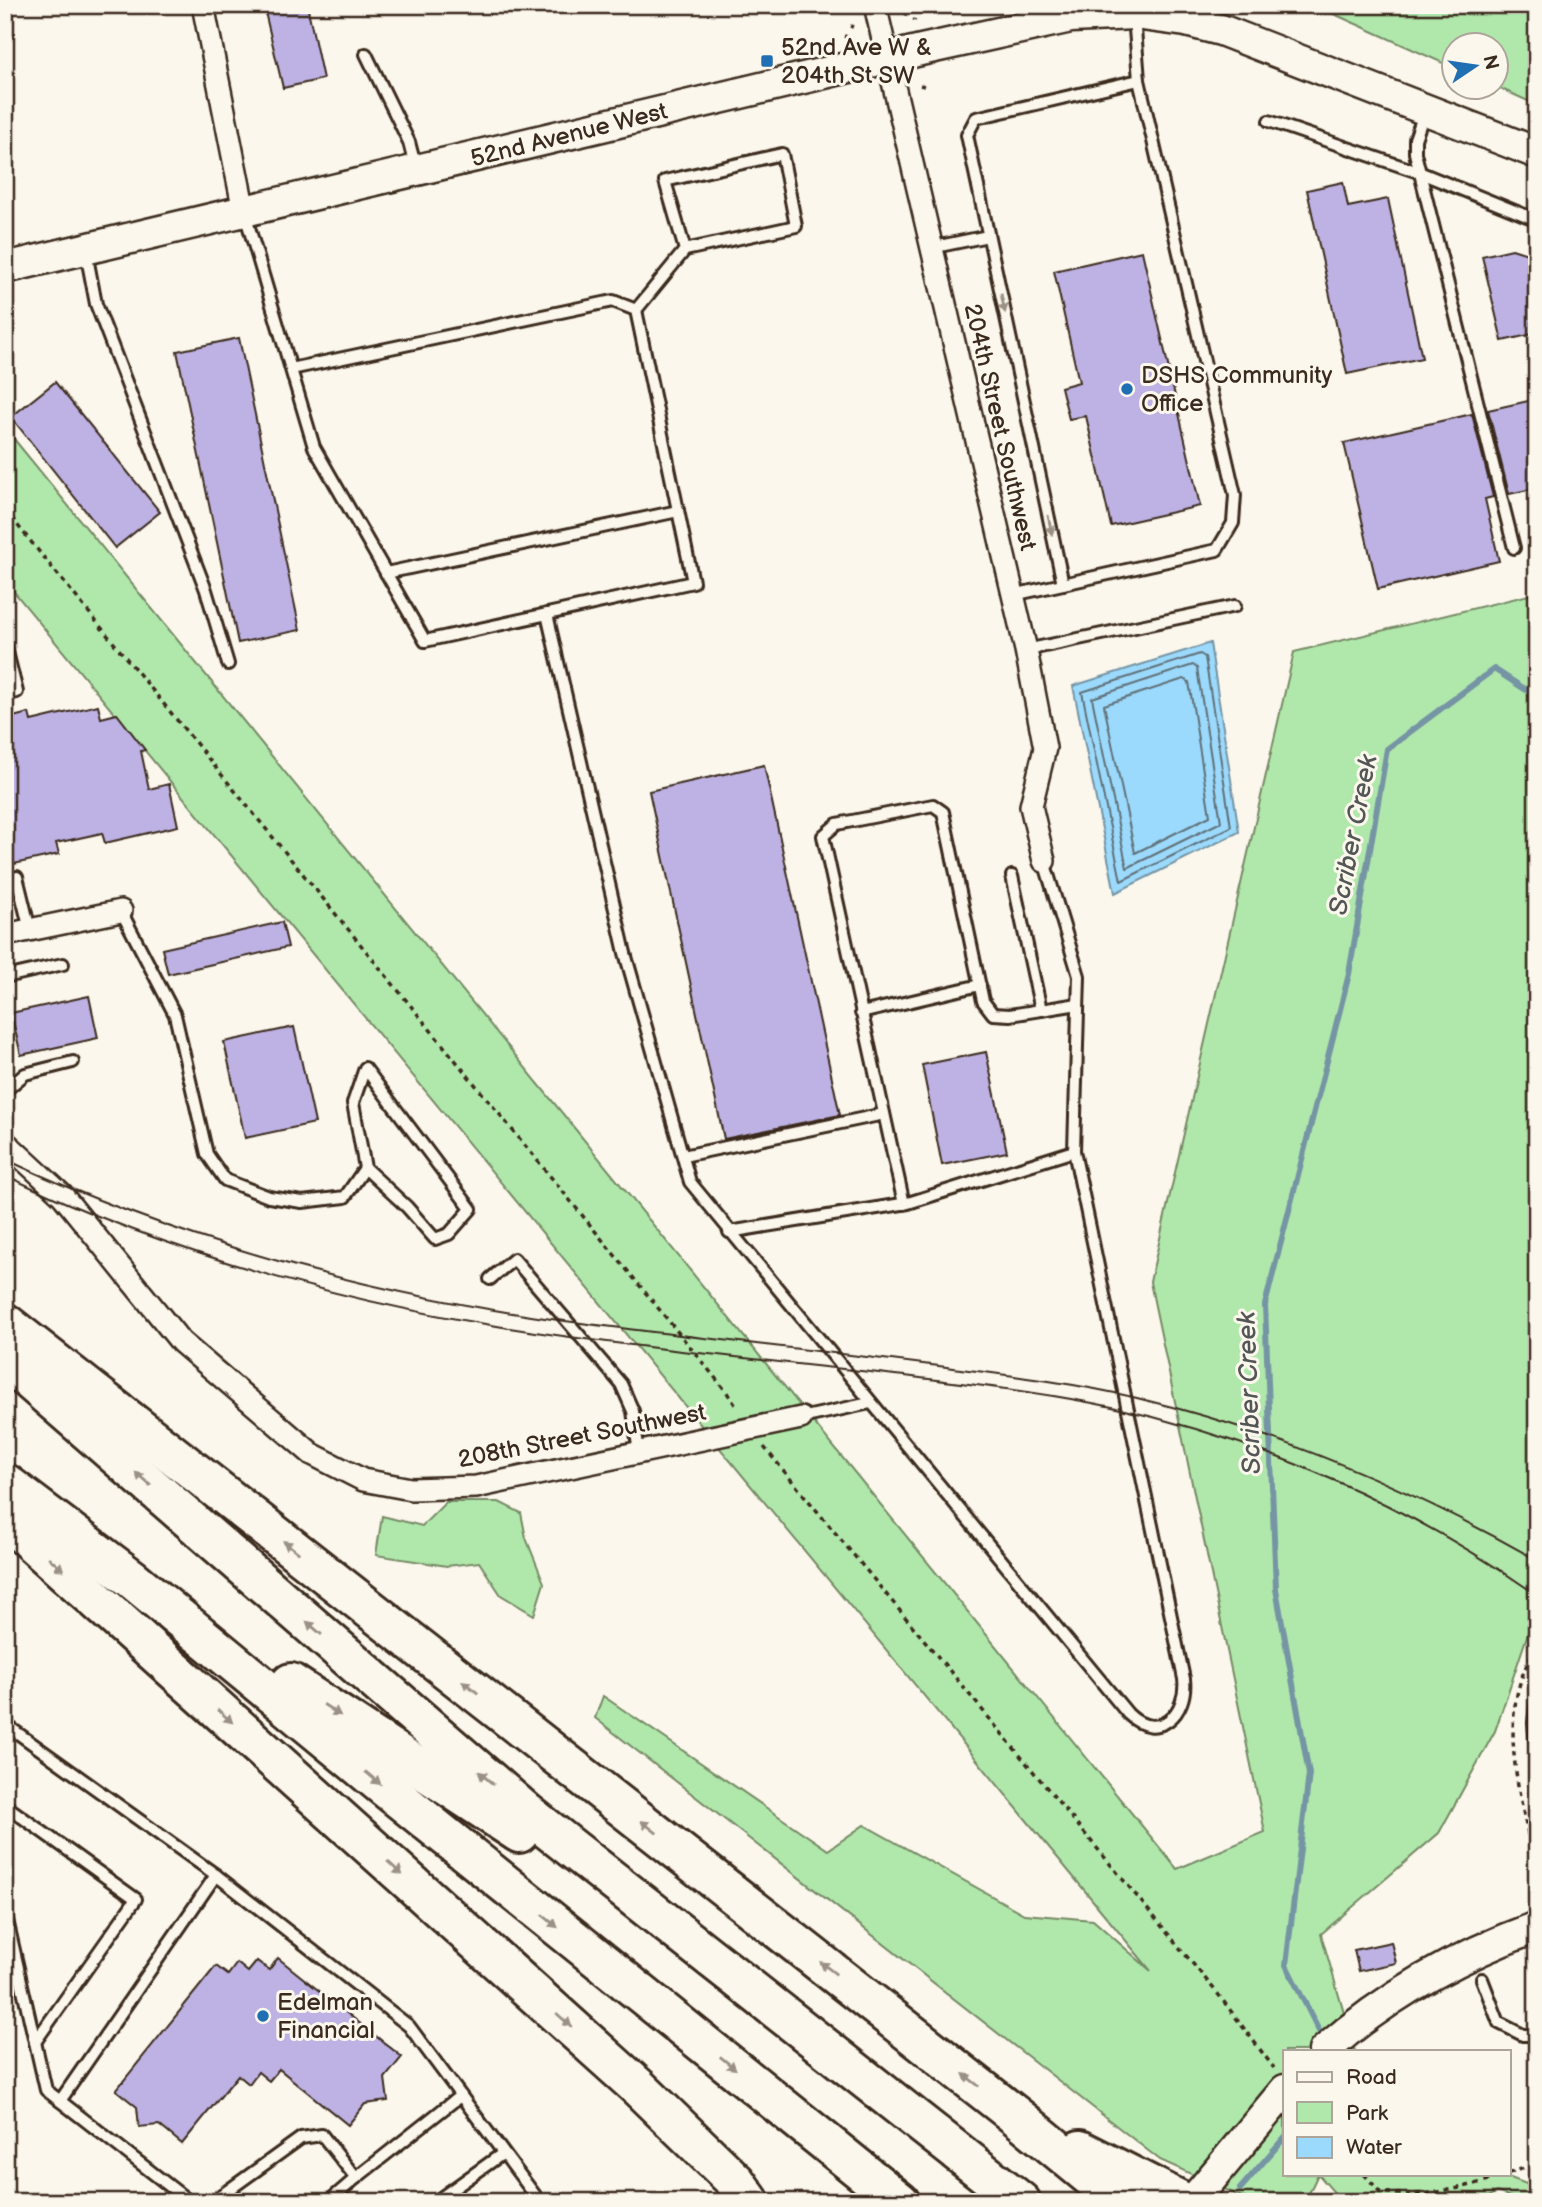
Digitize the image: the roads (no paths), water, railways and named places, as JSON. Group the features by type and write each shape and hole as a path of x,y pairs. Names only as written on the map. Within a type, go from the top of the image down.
{"highway":[{"path":"5,1323 1025,2123 1121,2202"},
{"path":"5,1359 527,1813 1001,2196"},
{"path":"5,1483 131,1578 382,1785 900,2202"},
{"path":"5,1518 638,2087 736,2182 750,2202"},
{"path":"131,1578 517,1831 1001,2196"},
{"path":"1025,2123 1183,2202"}],"street":[{"path":"203,5 244,211"},
{"name":"204th Street Southwest","path":"875,5 1026,650 1045,748 1031,806 1044,861"},
{"name":"52nd Avenue West","path":"5,268 1038,23 1134,14 1221,30 1537,153"},
{"path":"5,935 121,911"},
{"name":"208th Street Southwest","path":"5,1142 62,1195 181,1342 312,1454 363,1480 411,1489 476,1487 801,1418"},
{"path":"1325,2050 1363,2020 1419,1982 1479,1950 1537,1927"},
{"path":"1192,2202 1281,2080"}],"lane":[{"path":"1013,595 1217,550 1233,523 1235,495 1139,80 1134,14"},
{"path":"366,54 409,142 416,172"},
{"path":"1063,584 967,135 976,118 1139,80"},
{"path":"1425,111 1415,139 1421,173 1514,548"},
{"path":"1269,121 1421,173 1537,220"},
{"path":"636,310 685,250 796,226 782,155 665,181 685,250"},
{"path":"244,211 313,447 425,641 693,582 636,310"},
{"path":"930,248 988,236"},
{"path":"85,249 96,304 206,590 229,664"},
{"path":"291,369 613,302 636,310"},
{"path":"386,573 678,512"},
{"path":"1026,650 1235,606"},
{"path":"547,614 625,953 690,1182 1128,1714 1148,1725 1172,1718 1181,1708 1186,1693 1074,1150 1079,976 1044,861"},
{"path":"5,644 17,692 5,695"},
{"path":"904,1203 823,836 837,824 933,805 943,812 983,1001 993,1014 1010,1015 1078,1003"},
{"path":"1012,876 1041,1010"},
{"path":"17,877 30,930"},
{"path":"121,911 175,1015 208,1154 225,1180 268,1196 302,1202 345,1197 365,1168 353,1103 365,1068 471,1209 449,1234 435,1239 407,1207 365,1168"},
{"path":"5,976 63,964"},
{"path":"860,1013 980,985"},
{"path":"5,1091 25,1074 72,1062"},
{"path":"683,1156 884,1114"},
{"path":"729,1232 904,1203 1074,1150"},
{"path":"490,1279 514,1259 523,1269 621,1384 633,1411 639,1453"},
{"path":"801,1418 870,1403"},
{"path":"1537,1698 1534,1723 1537,1753"},
{"path":"5,1724 216,1875 409,2026 540,2202"},
{"path":"5,1805 136,1899 35,2042"},
{"path":"60,2101 179,1924 216,1875"},
{"path":"5,1911 46,2090 190,2202"},
{"path":"1482,1979 1499,2024 1523,2035 1537,2035"},
{"path":"328,2202 460,2096"},
{"path":"212,2202 301,2138 322,2135 356,2178"},
{"path":"435,2202 502,2154"}],"water":[{"path":"1210,643 1239,832 1115,893 1073,686"}],"waterway":[{"name":"Scriber Creek","path":"1324,2041 1286,1965 1309,1774 1276,1589 1265,1305 1349,974 1387,749 1494,669 1537,697"},
{"name":"Scriber Creek","path":"1240,2189 1283,2139"}],"tram line":[{"path":"5,1159 72,1189 209,1240 349,1280 420,1296 565,1321 1034,1379 1137,1398 1242,1428 1343,1465 1441,1509 1537,1560"},
{"path":"5,1175 64,1202 184,1248 308,1286 433,1315 599,1341 1034,1393 1112,1407 1169,1421 1225,1438 1334,1480 1438,1532 1537,1595"}],"place":[{"name":"52nd Ave W & 204th St SW","path":"767,61"},
{"name":"DSHS Community Office","path":"1127,389"},
{"name":"Edelman Financial","path":"263,2016"}]}
